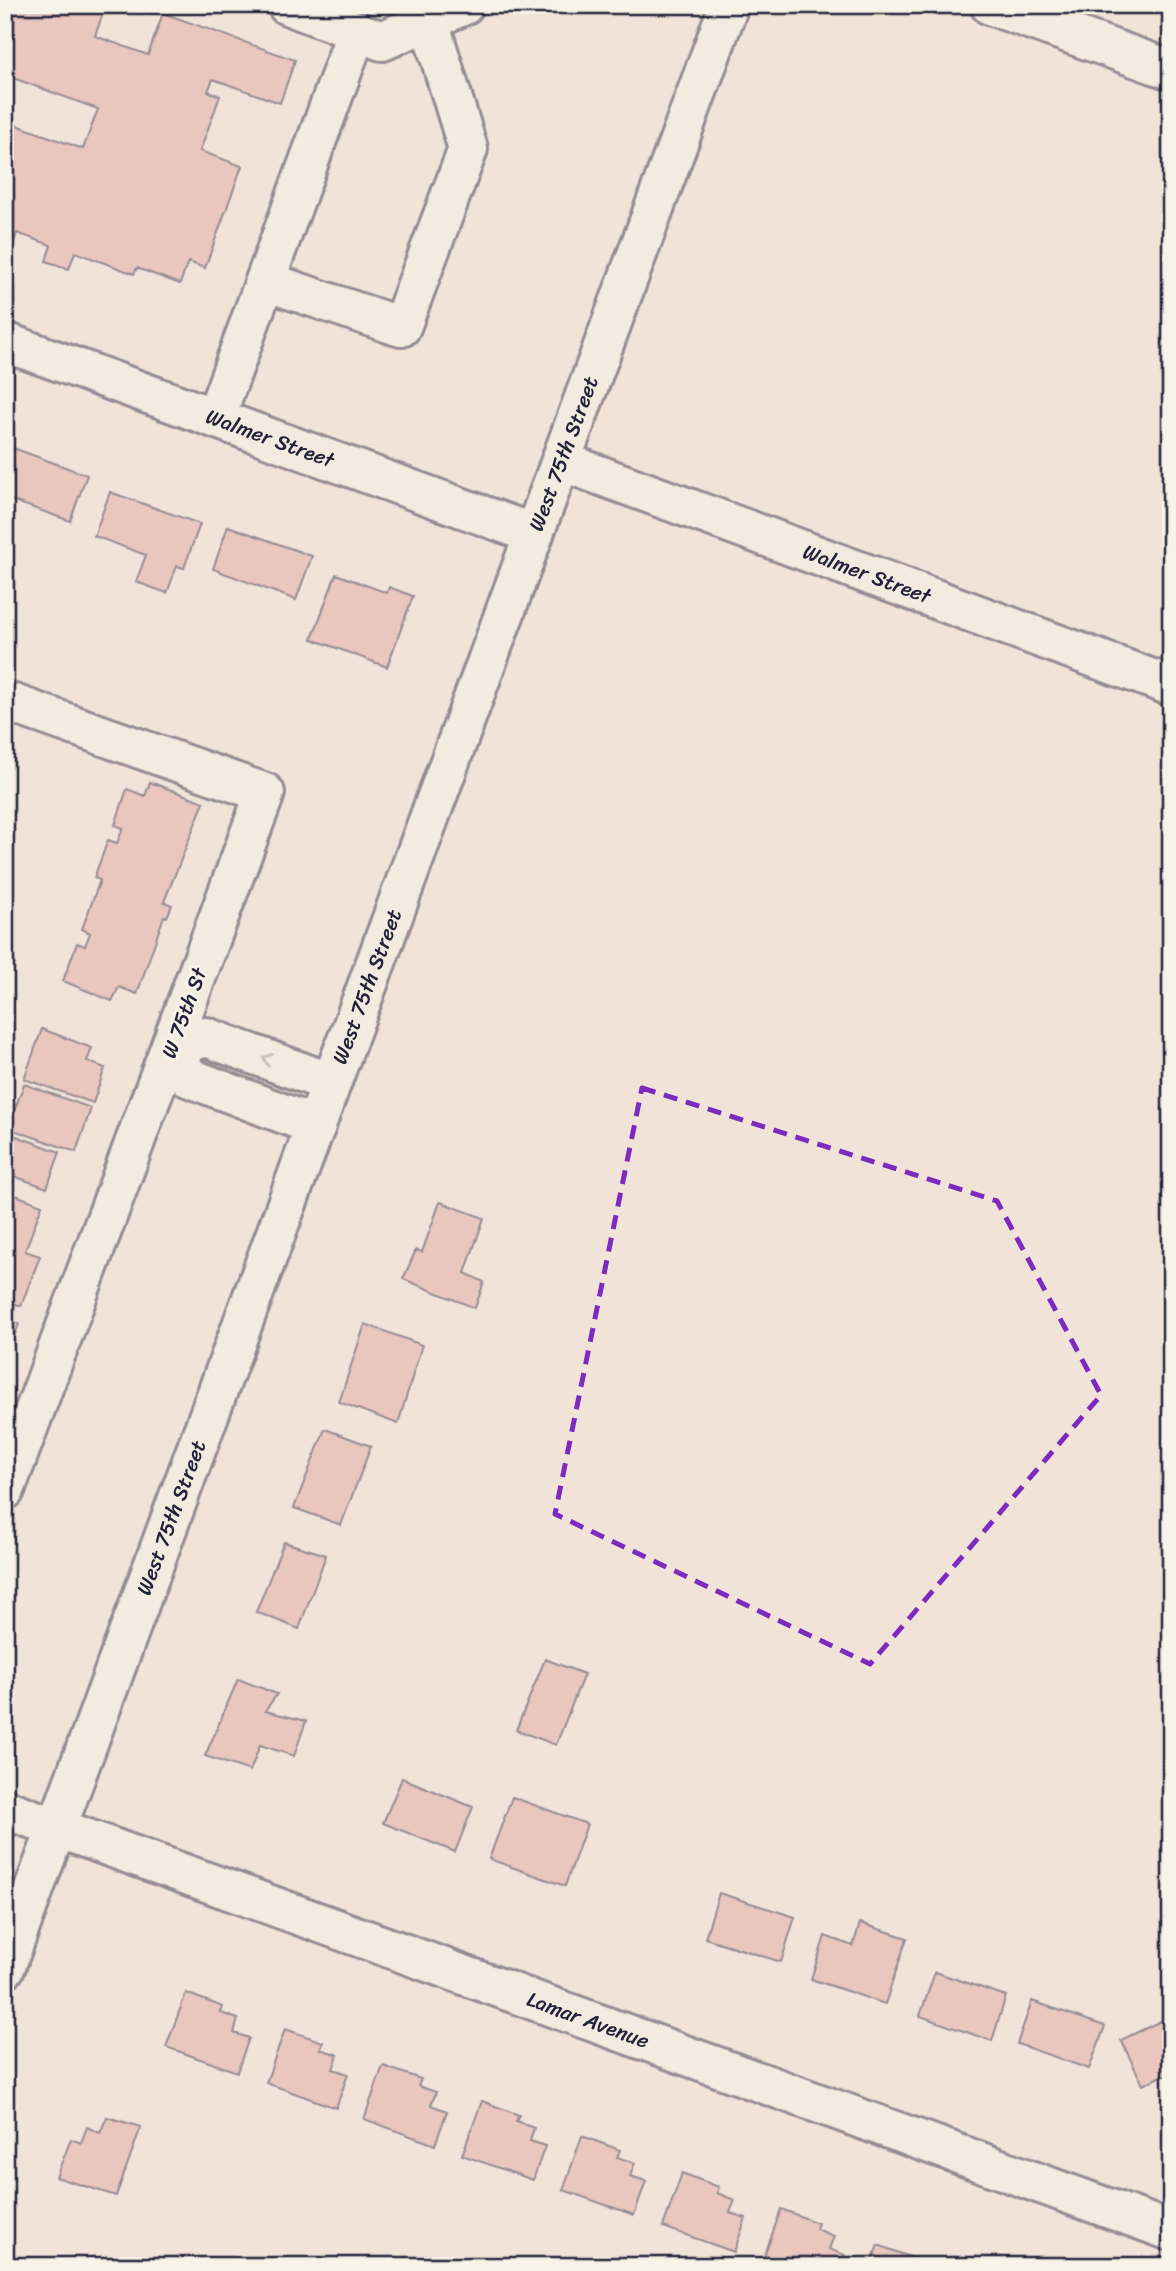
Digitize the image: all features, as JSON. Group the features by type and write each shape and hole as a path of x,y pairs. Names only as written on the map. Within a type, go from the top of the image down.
{"street":[{"path":"287,5 382,41 464,5"},
{"name":"West 75th Street","path":"5,1968 729,5"},
{"path":"990,5 1171,70"},
{"path":"265,281 401,327 468,149 429,21"},
{"path":"215,418 357,31"},
{"name":"Walmer Street","path":"5,342 534,534"},
{"name":"Walmer Street","path":"561,461 1171,686"},
{"name":"W 75th St","path":"5,701 265,793 5,1490"},
{"path":"316,1125 190,1078 170,1049 206,1037 331,1083"},
{"name":"Lamar Avenue","path":"5,1809 1171,2231"}],"highlighted area":[{"path":"642,1088 997,1201 1101,1395 870,1664 555,1514"}],"building":[{"path":"5,5 106,5 95,36 148,55 163,13 295,60 280,103 213,79 208,91 220,96 200,151 242,166 205,268 188,262 180,284 137,268 134,274 75,252 69,269 46,261 51,245 17,233 14,242 5,239 5,121 83,149 98,109 5,75"},
{"path":"5,445 87,475 70,521 5,498"},
{"path":"110,492 200,524 184,568 177,566 167,593 136,582 146,555 94,536"},
{"path":"228,526 312,556 296,600 213,569"},
{"path":"336,574 387,593 389,587 413,596 387,667 312,639"},
{"path":"150,782 204,802 164,902 172,905 167,917 164,916 137,994 119,987 112,1001 63,981 77,943 85,946 90,933 82,929 100,880 94,878 108,840 117,843 123,828 115,825 127,789 145,796"},
{"path":"42,1029 92,1048 87,1061 105,1068 93,1103 24,1079"},
{"path":"24,1084 91,1108 76,1152 8,1128"},
{"path":"5,1132 60,1152 47,1188 5,1173"},
{"path":"5,1191 42,1205 25,1251 40,1256 21,1306 5,1300"},
{"path":"440,1202 484,1218 465,1273 484,1282 475,1308 403,1279 416,1250 422,1252"},
{"path":"5,1319 19,1324 5,1360"},
{"path":"365,1324 422,1345 398,1424 339,1402"},
{"path":"325,1429 371,1446 341,1525 294,1508"},
{"path":"284,1542 326,1555 299,1629 256,1612"},
{"path":"545,1659 584,1674 556,1745 516,1730"},
{"path":"238,1679 277,1694 265,1711 306,1721 294,1756 260,1745 250,1771 205,1756"},
{"path":"402,1778 473,1807 455,1852 383,1823"},
{"path":"512,1797 587,1824 565,1886 489,1859"},
{"path":"719,1893 795,1917 781,1962 705,1938"},
{"path":"860,1923 907,1938 885,2004 811,1979 825,1936 853,1946"},
{"path":"935,1972 1006,1996 992,2041 920,2016"},
{"path":"186,1993 223,2007 221,2013 238,2019 234,2033 249,2038 237,2072 166,2047"},
{"path":"1032,2001 1105,2026 1089,2069 1017,2044"},
{"path":"1171,2016 1171,2072 1143,2085 1121,2040"},
{"path":"285,2029 323,2042 320,2049 338,2055 333,2069 348,2074 336,2108 266,2083"},
{"path":"383,2066 421,2079 418,2086 436,2092 431,2105 447,2111 435,2145 364,2119"},
{"path":"482,2101 519,2115 516,2121 534,2128 530,2141 545,2146 533,2180 462,2155"},
{"path":"107,2117 141,2127 116,2196 56,2177 71,2139 81,2143 87,2127 100,2133"},
{"path":"582,2136 620,2150 617,2157 635,2163 630,2176 646,2181 634,2215 563,2190"},
{"path":"682,2173 719,2187 717,2193 735,2200 730,2213 746,2218 734,2252 663,2227"},
{"path":"781,2209 818,2223 816,2229 834,2236 829,2249 845,2255 841,2266 771,2266 762,2263"},
{"path":"878,2245 915,2259 914,2266 870,2266"}]}
